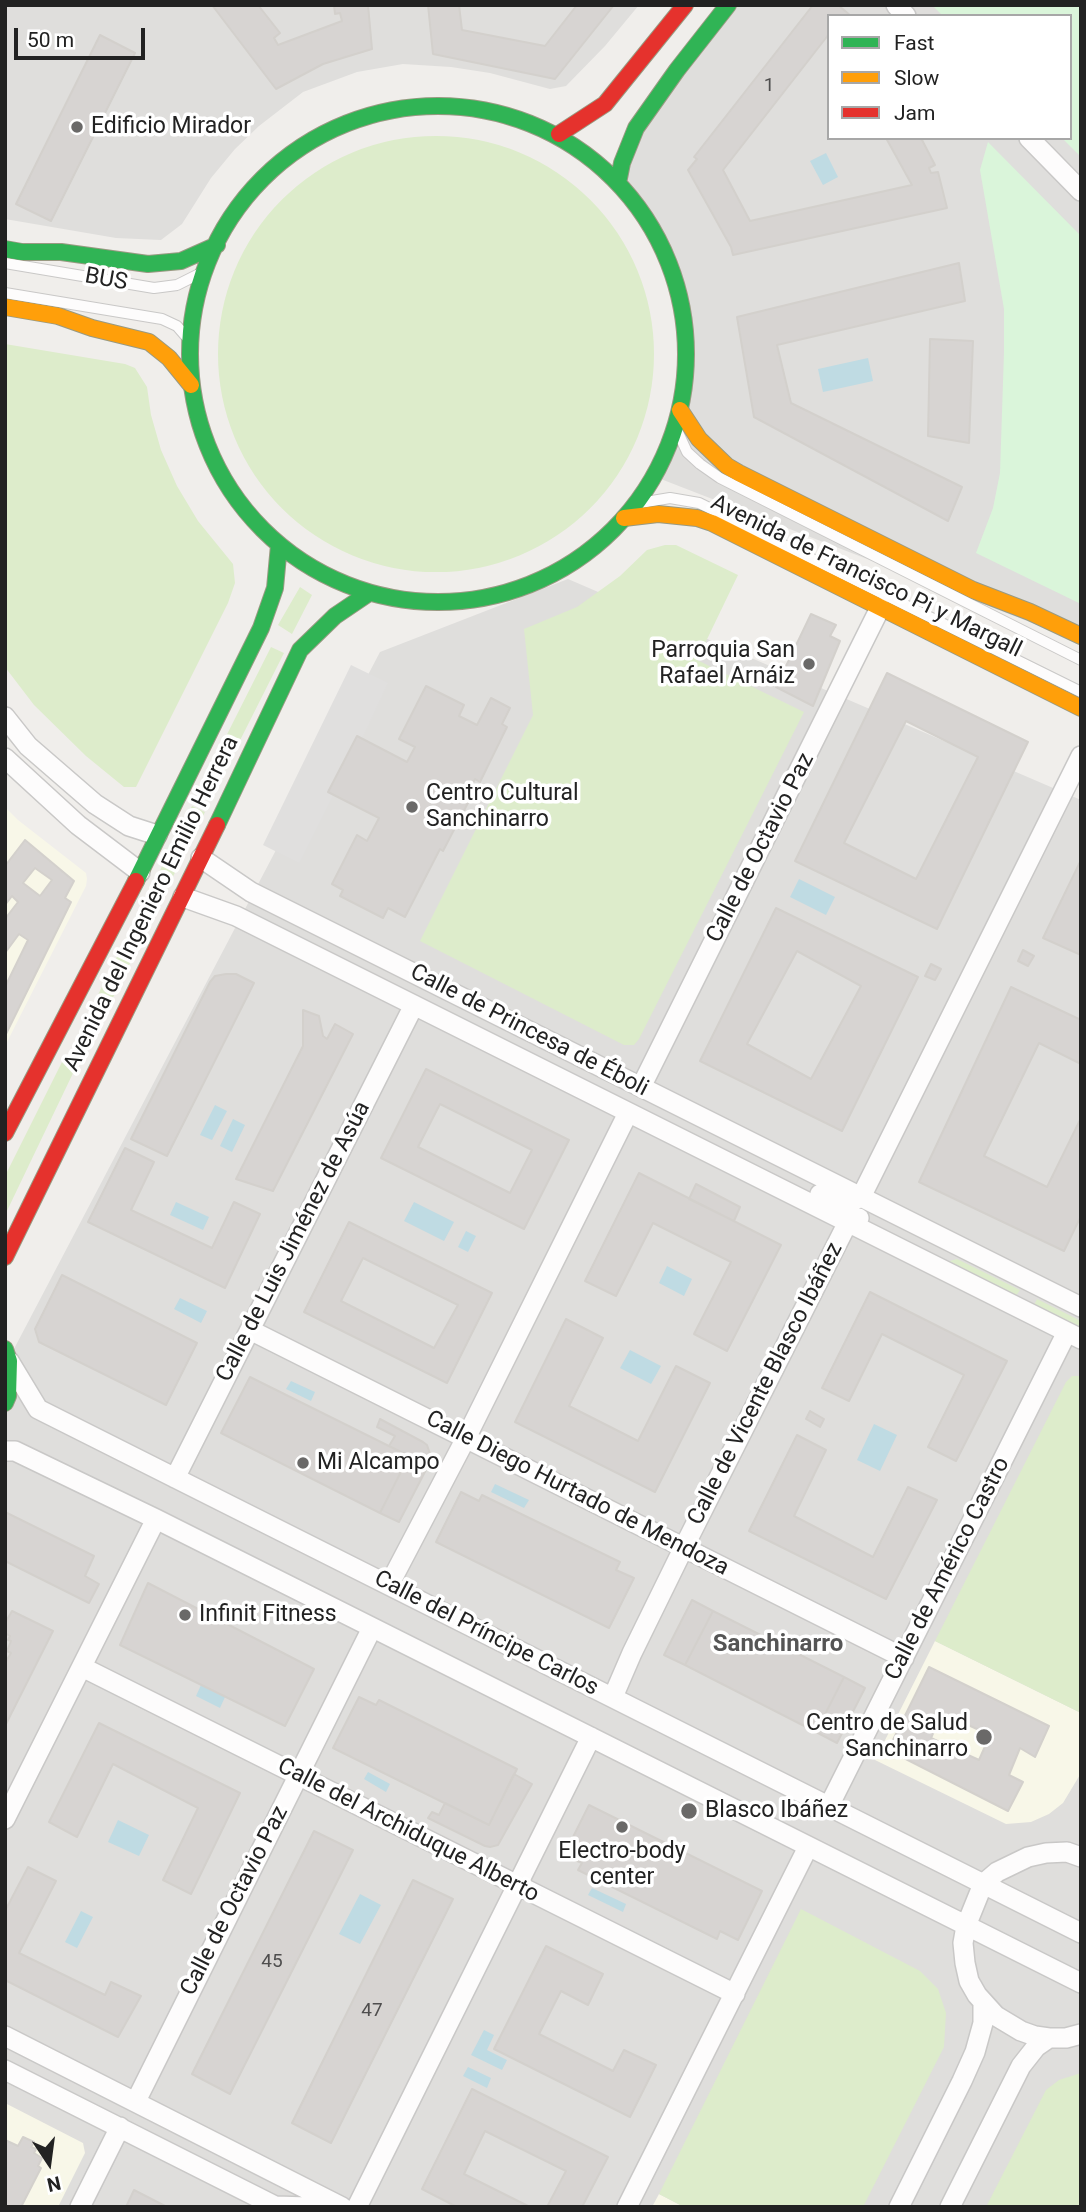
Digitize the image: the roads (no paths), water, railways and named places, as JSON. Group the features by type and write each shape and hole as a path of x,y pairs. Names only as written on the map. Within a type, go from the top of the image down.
{"street":[{"path":"559,134 605,104 685,5"},
{"path":"618,183 622,163 636,128 677,69 728,5"},
{"path":"440,106 476,109 511,117 559,134 580,148 618,183 655,232 672,270 683,311 687,352 680,410 663,461 624,518 607,535 575,560 539,580 500,594 460,600 419,601 369,593 343,583 310,566 279,545 257,525 222,478 209,451 199,423 191,385 190,341 195,303 217,245 243,202 276,164 324,134 368,116 404,108 440,106"},
{"path":"1031,140 1081,191"},
{"path":"5,248 61,252 148,264 181,261 217,245"},
{"path":"5,307 58,316 92,328 149,342 169,358 191,385"},
{"name":"Avenida de Francisco Pi y Margall","path":"680,410 699,439 727,466 739,473 952,580 1081,636"},
{"name":"Avenida de Francisco Pi y Margall","path":"624,518 657,514 697,517 1081,708"},
{"name":"Avenida del Ingeniero Emilio Herrera","path":"5,1133 13,1099 140,872 261,628 275,588 279,545"},
{"name":"Avenida del Ingeniero Emilio Herrera","path":"5,1257 183,897 300,650 335,616 369,593"},
{"name":"Calle de Octavio Paz","path":"641,1087 880,608"},
{"path":"5,717 28,746 95,804 129,826 157,835"},
{"path":"861,1197 1081,756"},
{"path":"5,758 78,825 140,872"},
{"name":"Calle de Princesa de Éboli","path":"201,858 251,892 1080,1306"},
{"name":"Calle de Princesa de Éboli","path":"183,897 236,916 1074,1336"},
{"name":"Calle de Luis Jiménez de Asúa","path":"175,1478 414,1006"},
{"path":"389,1585 466,1438 628,1113"},
{"name":"Calle de Princesa de Éboli","path":"763,1180 801,1185 843,1206 861,1197"},
{"name":"Calle de Princesa de Éboli","path":"848,1222 867,1214 924,1243 956,1245"},
{"name":"Calle de Vicente Blasco Ibáñez","path":"613,1697 684,1547 848,1222"},
{"name":"Calle Diego Hurtado de Mendoza","path":"250,1330 904,1658"},
{"name":"Calle de Américo Castro","path":"829,1806 1074,1336"},
{"path":"5,1403 8,1396 7,1355"},
{"name":"Calle del Príncipe Carlos","path":"7,1355 38,1409 1081,1933"},
{"name":"Calle del Príncipe Carlos","path":"5,1451 15,1451 156,1519 1081,1983"},
{"path":"5,1819 156,1519"},
{"name":"Calle de Octavio Paz","path":"136,2101 372,1628"},
{"name":"Calle del Archiduque Alberto","path":"82,1667 735,1994"},
{"path":"357,2207 591,1737"},
{"path":"1081,1838 1074,1854 1046,1853 1020,1860 997,1872 983,1884 966,1926 963,1943 969,1981 984,2004 996,2016 1035,2036 1066,2038 1081,2034"},
{"path":"627,2207 808,1847"},
{"path":"899,2207 975,2052 983,2023 984,2004"},
{"path":"5,2036 342,2207"},
{"path":"950,2207 1021,2066 1036,2047 1049,2038"},
{"path":"5,2070 276,2206 308,2207"},
{"path":"80,2207 120,2127"}],"lane":[{"name":"BUS","path":"5,263 154,288 177,285 205,271"},
{"name":"BUS","path":"5,293 162,319 177,326 190,341"},
{"path":"676,428 687,452 720,478 1081,660"},
{"path":"634,504 670,498 699,503 1081,692"}],"water":[{"path":"826,153 838,177 823,185 810,161"},
{"path":"868,358 873,381 823,392 818,369"},
{"path":"799,879 835,897 826,915 790,897"},
{"path":"215,1105 227,1111 212,1140 200,1135"},
{"path":"233,1119 245,1125 232,1152 220,1146"},
{"path":"176,1202 209,1217 203,1230 170,1215"},
{"path":"414,1202 454,1222 444,1241 404,1221"},
{"path":"466,1231 476,1236 468,1252 458,1247"},
{"path":"667,1266 692,1279 684,1296 659,1283"},
{"path":"180,1298 207,1311 201,1323 174,1309"},
{"path":"630,1350 661,1366 651,1384 620,1368"},
{"path":"291,1381 315,1392 311,1401 286,1389"},
{"path":"874,1424 897,1435 880,1471 857,1460"},
{"path":"495,1484 529,1500 524,1508 491,1492"},
{"path":"201,1685 225,1697 220,1708 196,1696"},
{"path":"368,1772 390,1784 386,1792 364,1779"},
{"path":"118,1820 149,1835 139,1856 108,1842"},
{"path":"592,1888 626,1904 623,1912 588,1895"},
{"path":"360,1894 381,1905 360,1944 339,1934"},
{"path":"81,1911 93,1917 77,1948 65,1942"},
{"path":"484,2030 494,2035 487,2050 507,2060 502,2070 471,2055"},
{"path":"468,2067 491,2078 487,2088 463,2076"}],"place":[{"name":"Edificio Mirador","path":"77,127"},
{"name":"Parroquia San Rafael Arnáiz","path":"809,664"},
{"name":"Centro Cultural Sanchinarro","path":"412,807"},
{"name":"Mi Alcampo","path":"303,1463"},
{"name":"Infinit Fitness","path":"185,1615"},
{"name":"Centro de Salud Sanchinarro","path":"984,1737"},
{"name":"Blasco Ibáñez","path":"689,1811"},
{"name":"Electro-body center","path":"622,1827"}],"district":[{"name":"Sanchinarro","path":"778,1645"}]}
